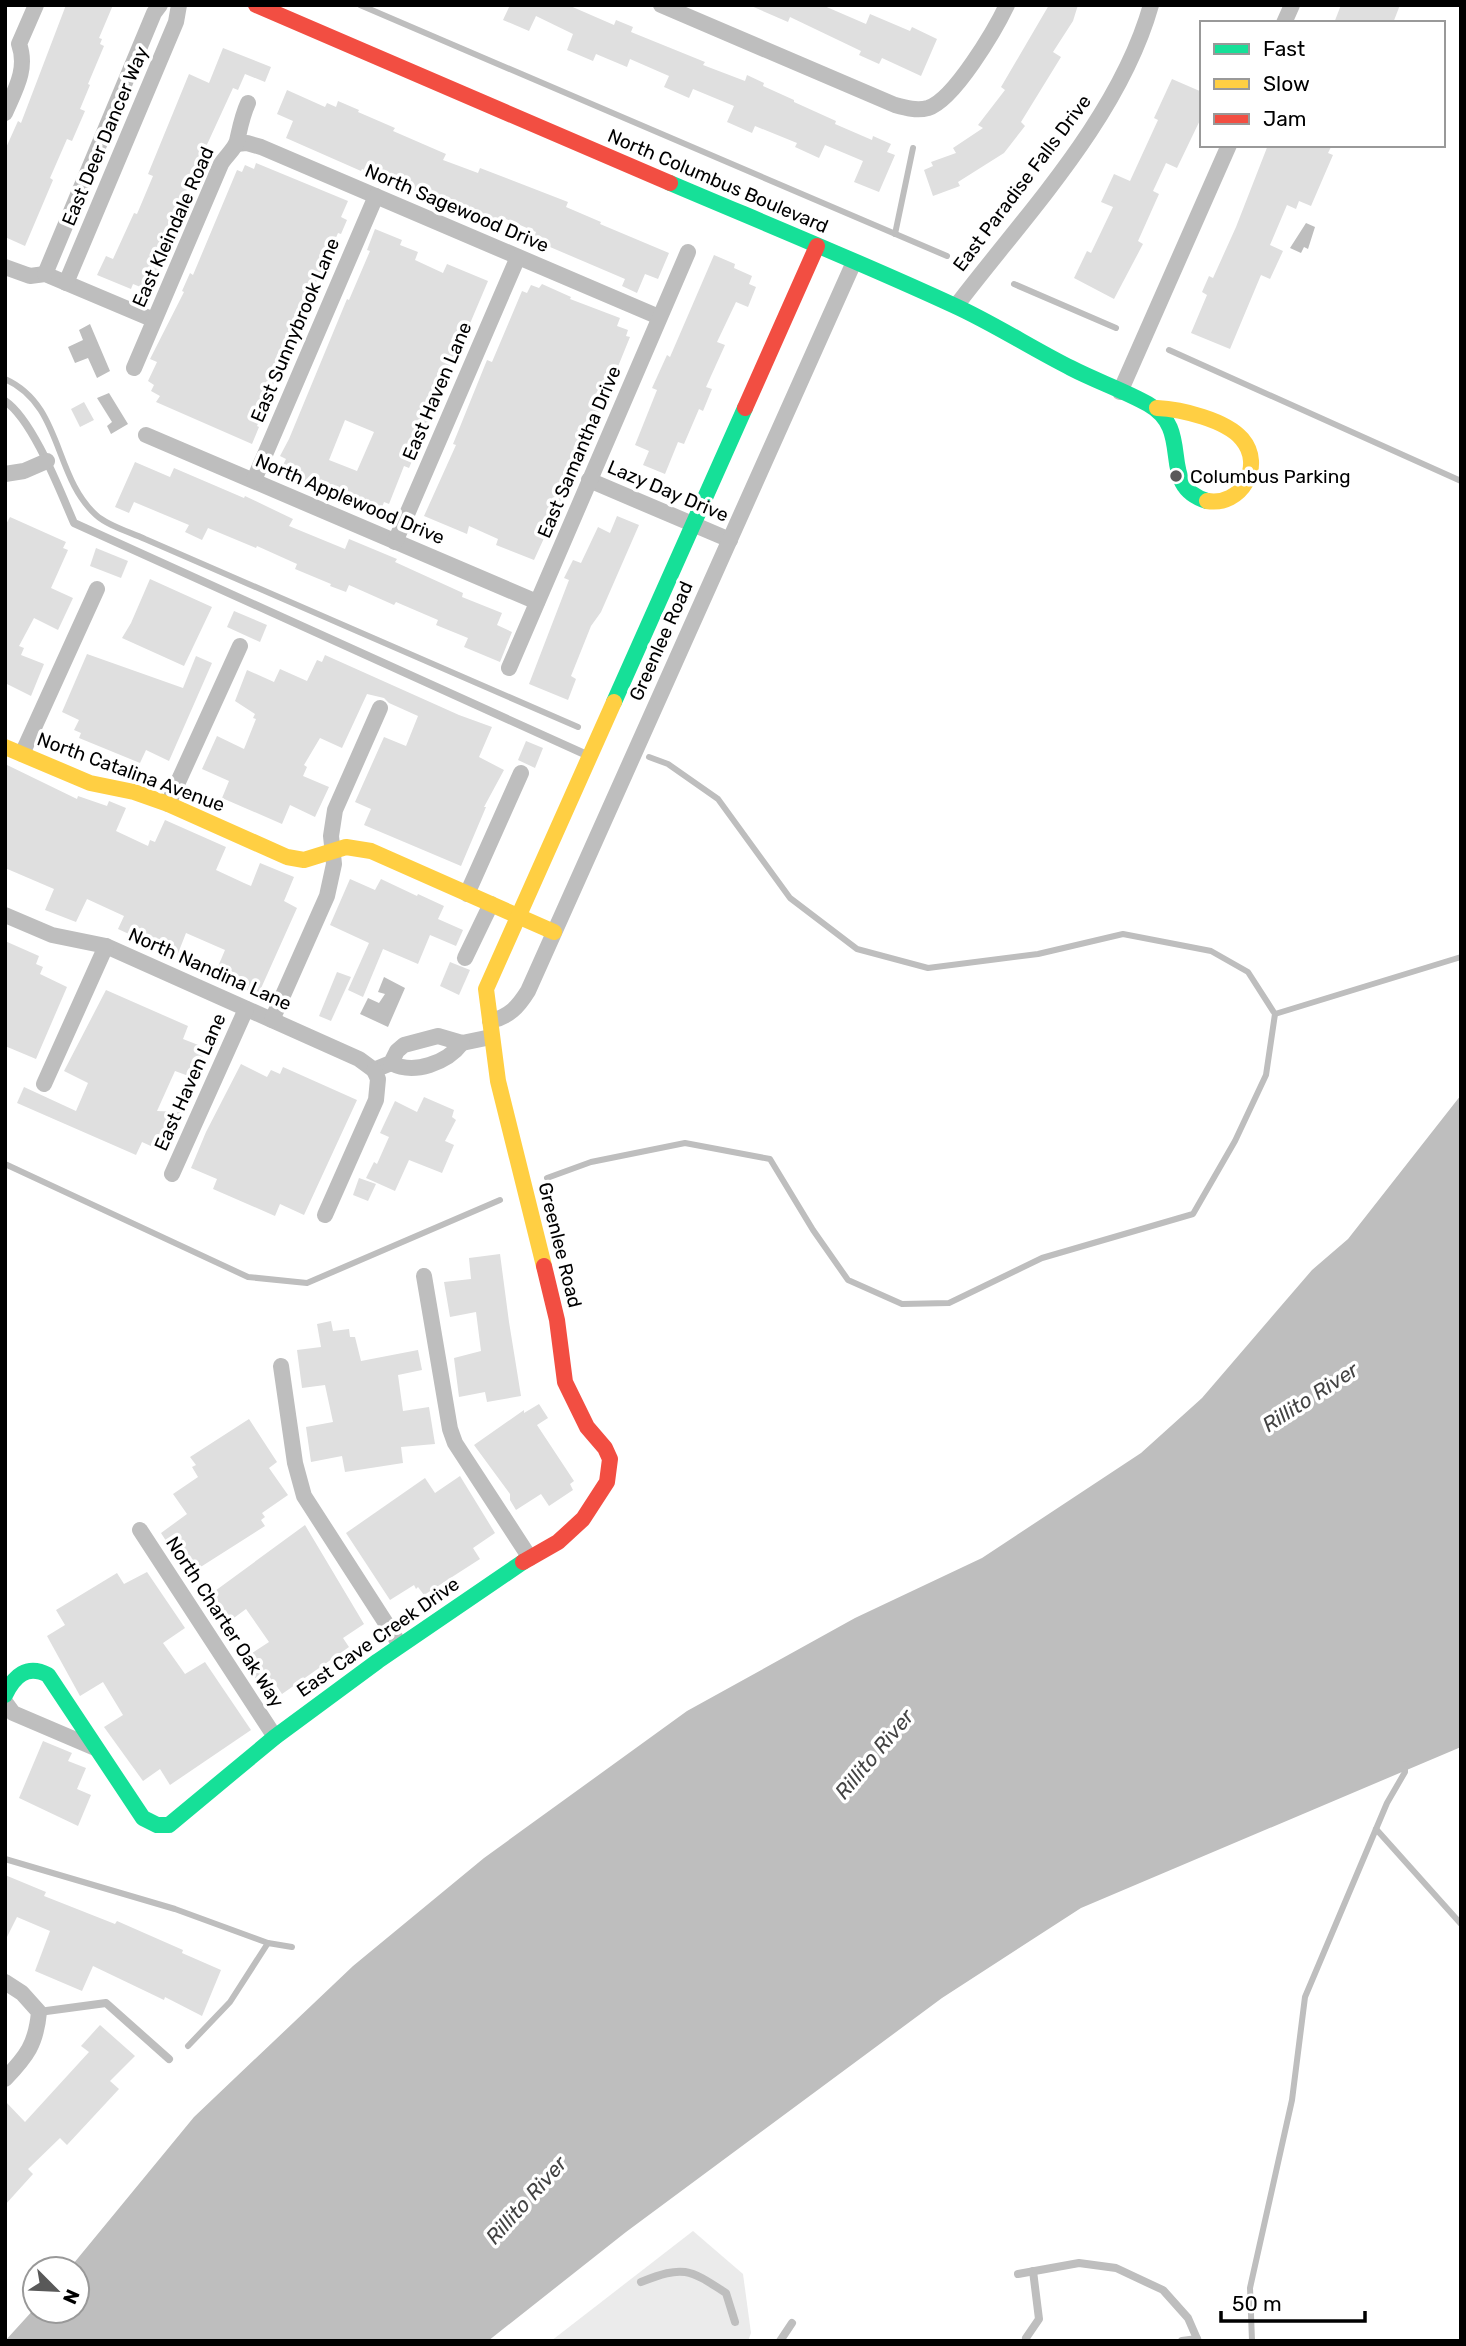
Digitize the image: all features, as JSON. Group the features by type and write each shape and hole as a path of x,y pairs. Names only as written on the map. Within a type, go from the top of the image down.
{"street":[{"path":"5,113 21,76 23,54 12,41 36,5"},
{"name":"East Deer Dancer Way","path":"45,274 154,13 160,5"},
{"name":"East Deer Dancer Way","path":"66,283 176,22 179,5"},
{"name":"North Columbus Boulevard","path":"256,5 956,306 1120,392 1157,408 1186,411 1229,430 1242,439 1247,447 1251,465 1244,486 1236,495 1217,502 1188,492 1177,473 1177,442 1173,431 1157,408"},
{"path":"661,5 895,105 917,110 937,104 953,89 1007,5"},
{"name":"East Paradise Falls Drive","path":"956,306 1093,128 1124,76 1151,5"},
{"path":"1285,21 1292,5"},
{"name":"East Kleindale Road","path":"134,368 221,164 236,144 240,121 248,103"},
{"name":"North Sagewood Drive","path":"236,144 247,143 261,147 659,317"},
{"path":"1120,392 1228,147"},
{"name":"East Sunnybrook Lane","path":"254,480 376,196"},
{"name":"Greenlee Road","path":"610,1470 610,1459 605,1448 587,1427 565,1382 557,1320 498,1081 486,989 817,246"},
{"name":"East Samantha Drive","path":"509,668 688,252"},
{"name":"East Haven Lane","path":"395,542 518,257"},
{"name":"Greenlee Road","path":"491,1029 521,1003 854,262"},
{"path":"5,267 30,276 45,274 154,320"},
{"name":"North Applewood Drive","path":"146,435 537,603"},
{"path":"5,474 24,471 47,461"},
{"name":"Lazy Day Drive","path":"589,480 730,540"},
{"path":"22,754 97,589"},
{"path":"169,804 240,646"},
{"path":"272,1020 327,896 332,881 331,824 380,708"},
{"name":"North Catalina Avenue","path":"5,747 90,783 134,792 169,804 287,857 304,860 346,847 371,851 554,932"},
{"path":"467,894 521,772"},
{"path":"465,958 491,904"},
{"name":"North Nandina Lane","path":"5,915 52,935 106,946 359,1059 374,1070"},
{"path":"44,1084 106,946"},
{"name":"East Haven Lane","path":"172,1174 246,1009"},
{"path":"325,1215 376,1100 378,1079 374,1070 391,1063 413,1069 444,1060 462,1043 491,1029"},
{"path":"391,1063 397,1051 404,1045 438,1036 462,1043"},
{"path":"424,1276 450,1429 455,1443 530,1558"},
{"path":"281,1366 295,1463 304,1496 401,1645"},
{"name":"East Cave Creek Drive","path":"95,1748 143,1818 157,1826 173,1823 275,1737 401,1645 558,1542 583,1519 607,1482 610,1470"},
{"name":"North Charter Oak Way","path":"140,1530 275,1737"},
{"path":"5,1695 24,1670 41,1670 48,1675 95,1748"},
{"path":"5,1702 13,1713 95,1748"},
{"path":"5,1982 22,1993 39,2012 32,2047 5,2079"}],"lane":[{"path":"5,401 14,407 47,461 74,523 589,756"},
{"path":"39,2012 106,2003 169,2059"},
{"path":"1018,2274 1079,2263 1116,2268 1163,2290 1188,2318 1198,2340 1182,2341"},
{"path":"641,2282 666,2273 694,2272 726,2293 735,2322"},
{"path":"1026,2338 1039,2319 1033,2272"},
{"path":"780,2341 792,2323"}],"shaded area":[{"path":"693,2231 743,2274 751,2333 748,2341 551,2341"}],"water":[{"path":"1306,223 1315,227 1308,249 1304,247 1301,253 1290,248"},
{"path":"90,324 110,371 97,378 88,358 75,363 68,347 83,340 79,330"},
{"path":"109,393 128,424 111,434 107,426 112,422 97,398"},
{"path":"384,977 405,988 388,1027 360,1014 368,998 379,1003 385,994 378,992"},
{"name":"Rillito River","path":"1461,1095 1461,1747 1081,1908 942,1998 626,2232 488,2341 5,2341 21,2323 91,2325 91,2255 81,2255 194,2117 353,1966 484,1858 687,1711 855,1618 982,1558 1141,1453 1202,1398 1312,1270 1348,1239"}],"building":[{"path":"66,5 113,5 99,38 102,39 100,44 104,46 80,109 85,111 72,141 67,139 25,246 5,237 5,150 18,121 21,123"},
{"path":"510,5 568,5 614,25 616,20 633,27 631,32 705,62 703,65 745,81 747,75 764,83 763,86 836,121 835,124 872,140 873,136 891,144 887,152 895,155 879,192 854,182 863,161 825,145 819,158 795,147 797,143 755,126 752,133 727,122 734,106 693,89 689,98 664,87 669,76 630,59 627,67 596,54 593,61 567,50 573,34 536,16 529,31 503,20"},
{"path":"749,5 822,5 866,24 870,14 910,31 912,27 937,39 921,76 882,58 879,64 859,55 861,51 790,17 788,22"},
{"path":"1049,5 1078,5 1073,21 1053,52 1061,57 1021,122 1025,126 1004,153 958,182 960,186 933,196 924,170 933,166 931,162 956,153 953,148 983,128 978,125 1005,90 1001,87"},
{"path":"1341,5 1400,5 1394,21 1335,21"},
{"path":"223,48 271,67 265,82 245,74 238,90 233,88 193,175 156,267 160,268 153,284 146,281 143,288 133,284 131,289 97,275 106,256 113,259 134,213 137,214 153,176 148,174 189,74 209,83"},
{"path":"1172,79 1200,91 1200,120 1177,168 1166,163 1153,191 1159,194 1138,241 1143,244 1114,299 1074,278 1087,251 1091,253 1113,207 1101,202 1114,174 1130,181 1158,120 1154,118"},
{"path":"287,90 325,107 327,103 336,107 338,101 395,128 393,131 446,154 443,160 478,173 480,168 568,202 566,207 669,253 658,279 645,274 637,293 622,286 625,279 532,242 536,232 506,219 503,227 489,221 490,219 362,169 361,171 286,138 293,121 277,114"},
{"path":"1267,147 1331,147 1328,153 1333,155 1311,206 1299,201 1296,209 1287,205 1270,245 1283,251 1270,279 1261,275 1230,349 1191,333 1207,295 1202,292 1209,276 1213,278"},
{"path":"256,163 348,201 341,217 347,220 341,234 338,233 314,287 317,288 271,389 274,389 252,444 156,402 160,396 151,391 154,385 148,381 157,362 150,359 184,292 182,291 190,273 193,275 237,170 242,172 245,165 254,169"},
{"path":"375,229 402,240 400,245 418,252 415,260 443,273 447,264 488,281 452,366 450,365 409,468 404,466 389,504 384,502 381,510 369,505 368,509 280,471 286,459 280,456 370,251 367,250","holes":["345,420 374,432 357,471 329,460"]},
{"path":"714,255 735,264 734,268 752,276 749,284 756,287 748,307 736,302 717,342 725,345 706,387 712,389 703,411 699,409 684,444 678,442 665,474 643,465 649,451 635,445 657,390 652,388 667,355 670,357"},
{"path":"542,284 571,297 570,299 620,318 617,326 628,330 626,336 630,337 580,460 534,560 496,545 498,539 469,526 467,534 424,516 456,445 453,444 487,360 492,362 522,291 527,293 531,285 539,288"},
{"path":"84,402 94,420 80,427 71,409"},
{"path":"135,462 170,477 174,468 244,498 245,496 293,519 289,526 345,549 349,539 397,559 395,562 463,593 462,597 502,613 497,625 512,632 500,662 464,647 468,638 436,625 438,620 396,602 394,605 349,585 346,592 330,586 331,584 295,569 297,564 257,546 256,548 208,528 202,540 185,532 189,525 134,502 129,513 115,507"},
{"path":"617,516 639,525 601,612 591,626 571,676 576,679 568,700 529,684 569,580 564,578 573,560 581,563 598,527 610,533"},
{"path":"10,517 66,542 63,548 68,550 51,588 73,598 58,630 34,618 19,646 24,648 21,655 44,664 31,696 7,684 5,688 5,526"},
{"path":"96,548 128,561 121,578 90,566"},
{"path":"150,579 212,607 184,666 122,638"},
{"path":"234,611 267,625 260,642 227,627"},
{"path":"87,654 183,688 196,656 212,663 169,761 146,750 140,763 79,738 81,733 74,730 79,720 62,712"},
{"path":"325,655 492,727 479,757 504,770 484,807 461,866 364,825 371,809 355,802 384,737 406,746 418,716 384,698 367,694 342,748 320,738 304,765 307,767 303,776 329,787 315,817 290,805 282,824 222,798 229,781 202,769 217,736 244,749 256,719 253,718 255,714 235,701 247,670 274,682 280,669 307,681 317,660 322,662"},
{"path":"526,741 543,748 535,768 518,760"},
{"path":"5,764 77,799 78,796 107,806 109,801 126,808 116,831 148,846 150,840 155,842 165,820 226,847 216,870 244,883 251,886 260,863 294,877 284,901 297,908 258,995 214,976 225,950 186,933 177,956 118,929 124,916 87,899 76,922 45,910 54,889 5,868"},
{"path":"350,879 375,890 381,879 444,906 438,919 463,930 456,946 430,935 418,964 383,949 363,997 348,990 369,943 330,925"},
{"path":"5,941 39,956 36,964 43,967 40,974 67,987 36,1059 5,1046"},
{"path":"450,962 470,970 459,995 440,986"},
{"path":"337,972 351,977 331,1021 319,1016"},
{"path":"106,990 188,1026 183,1039 206,1048 194,1078 175,1071 157,1111 183,1112 164,1152 142,1142 136,1155 17,1103 24,1087 76,1111 88,1083 64,1071"},
{"path":"241,1064 267,1077 271,1070 280,1074 283,1067 357,1100 304,1215 280,1204 275,1216 213,1189 217,1179 191,1168"},
{"path":"424,1097 454,1110 452,1117 456,1120 445,1141 454,1145 442,1173 409,1160 395,1191 366,1178 374,1162 377,1164 389,1137 380,1133 395,1101 417,1112"},
{"path":"359,1178 376,1184 368,1201 353,1195"},
{"path":"500,1254 521,1396 487,1402 485,1392 459,1397 454,1358 481,1351 476,1312 450,1317 444,1282 471,1279 469,1258"},
{"path":"331,1321 333,1331 349,1329 350,1337 355,1337 361,1361 418,1350 422,1370 398,1375 403,1411 429,1407 435,1444 401,1447 403,1463 345,1472 342,1456 311,1462 306,1427 333,1422 325,1385 302,1388 297,1350 321,1347 317,1324"},
{"path":"539,1404 548,1418 537,1425 574,1481 570,1484 573,1490 549,1506 541,1494 516,1510 510,1500 510,1494 474,1445 524,1410 524,1413"},
{"path":"249,1419 277,1462 269,1468 288,1495 262,1513 265,1517 261,1520 265,1526 188,1575 161,1533 187,1514 173,1494 198,1477 192,1467 196,1465 190,1457"},
{"path":"460,1476 495,1533 473,1548 480,1559 424,1595 414,1585 390,1600 346,1533 425,1478 435,1493"},
{"path":"305,1525 364,1624 343,1638 349,1647 282,1694 274,1682 262,1689 243,1659 269,1642 246,1609 223,1626 204,1599"},
{"path":"147,1572 185,1628 163,1643 185,1674 205,1662 251,1730 170,1785 160,1769 143,1781 104,1727 123,1715 103,1682 80,1696 47,1636 65,1625 56,1610 117,1573 124,1584"},
{"path":"43,1741 72,1753 68,1761 86,1768 77,1789 91,1795 78,1826 19,1798"},
{"path":"5,1875 46,1892 44,1896 115,1924 117,1921 221,1970 202,2016 93,1966 82,1991 35,1971 50,1931 17,1917 5,1941"},
{"path":"100,2025 135,2056 110,2081 119,2089 67,2145 60,2138 28,2169 33,2174 5,2205 5,2101 25,2122 89,2052 81,2046"}],"waterway":[{"path":"360,5 947,256"},
{"path":"895,234 913,148"},
{"path":"1014,284 1116,328"},
{"path":"1169,350 1461,481"},
{"path":"5,379 24,391 38,406 82,499 96,515 107,522 578,727"},
{"path":"547,1178 591,1162 685,1143 770,1159 813,1230 848,1280 902,1304 949,1303 1042,1258 1193,1214 1235,1141 1266,1075 1275,1014 1248,972 1211,951 1123,934 1038,954 928,968 857,949 790,898 718,799 668,764 649,757"},
{"path":"1275,1014 1461,957"},
{"path":"5,1164 248,1277 307,1283 500,1200"},
{"path":"1252,2341 1250,2288 1292,2100 1305,1997 1387,1803 1405,1772 1405,1764"},
{"path":"1376,1829 1461,1924"},
{"path":"5,1859 175,1909 268,1943"},
{"path":"188,2046 230,2002 268,1943 292,1947"}],"traffic: fast":[{"path":"670,183 953,305 1071,368 1148,404 1162,415 1170,428 1183,483 1192,493 1207,501"},
{"path":"614,702 745,408"},
{"path":"5,1695 17,1677 28,1671 48,1675 143,1818 157,1825 169,1825 275,1737 378,1661 523,1562"}],"traffic: slow":[{"path":"1157,408 1190,413 1225,426 1242,439 1248,450 1250,472 1239,491 1230,498 1207,501"},
{"path":"544,1266 498,1081 486,989 614,702"},
{"path":"5,747 90,783 134,792 168,804 287,857 304,860 346,847 371,851 554,932"}],"traffic: jam":[{"path":"256,5 670,183"},
{"path":"745,408 817,246"},
{"path":"523,1562 558,1542 583,1519 607,1482 610,1459 605,1448 587,1427 565,1382 557,1320 544,1266"}],"place":[{"name":"Columbus Parking","path":"1176,476"}]}
